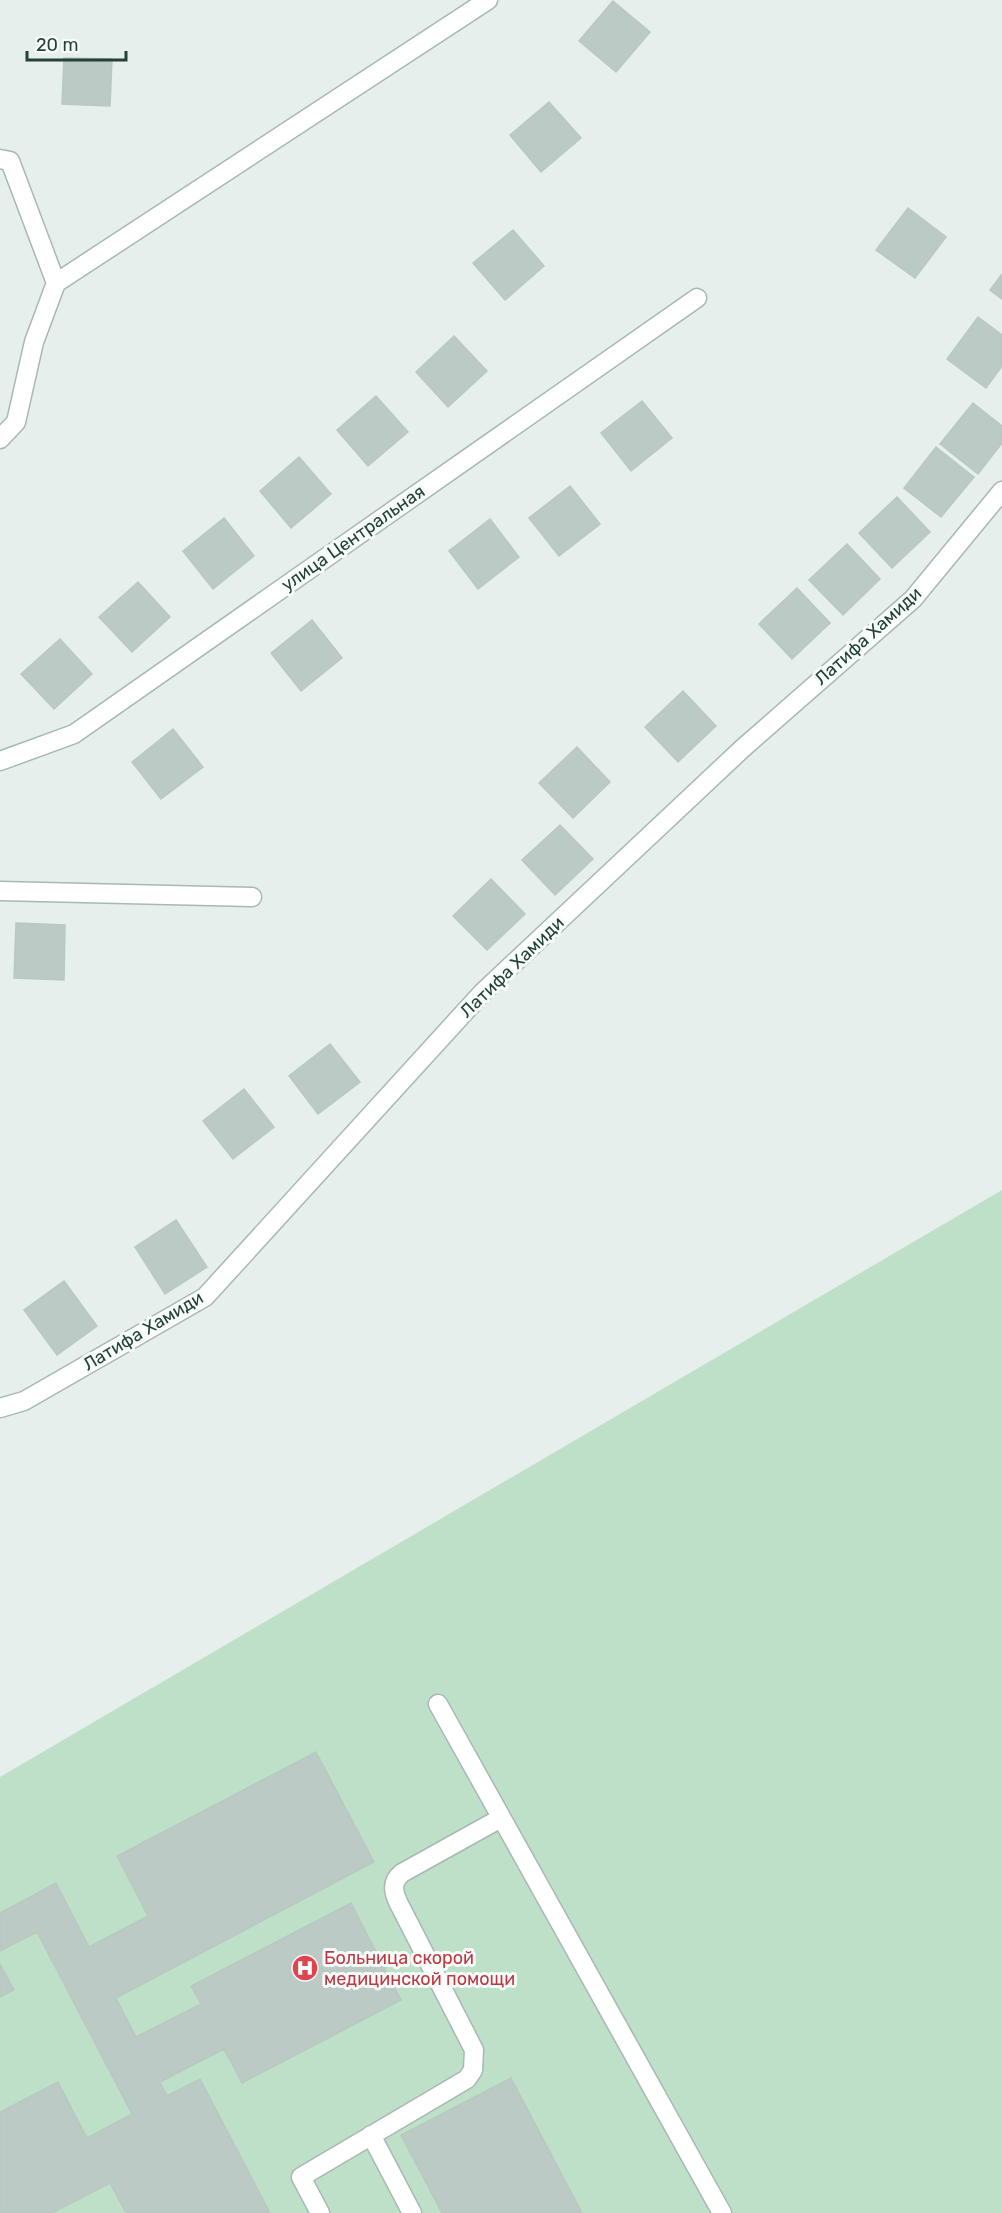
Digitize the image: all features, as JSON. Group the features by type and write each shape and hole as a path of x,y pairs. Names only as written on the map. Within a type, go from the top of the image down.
{"street":[{"path":"0,439 16,422 34,342 56,283 488,0"},
{"path":"0,159 10,161 56,283"},
{"name":"улица Центральная","path":"0,761 74,734 698,298"},
{"name":"Латифа Хамиди","path":"0,1408 24,1401 205,1297 482,993 743,748 913,599 1002,491"},
{"path":"0,891 252,897"},
{"path":"438,1704 722,2213"},
{"path":"320,2213 301,2177 467,2079 473,2070 475,2061 471,2043 395,1894 396,1878 501,1818"},
{"path":"371,2135 412,2213"}],"green space":[{"path":"1002,1190 1002,2213 0,2213 0,1777"}],"building":[{"path":"613,1 650,32 616,72 579,41"},
{"path":"64,58 112,59 110,106 62,104"},
{"path":"549,102 581,138 541,172 510,135"},
{"path":"908,208 946,237 915,278 876,250"},
{"path":"513,230 544,266 505,300 473,263"},
{"path":"1002,274 1002,299 990,290"},
{"path":"978,317 1002,335 1002,366 986,388 947,359"},
{"path":"454,336 487,371 448,407 416,372"},
{"path":"376,396 408,432 368,466 337,430"},
{"path":"642,401 672,438 631,471 601,433"},
{"path":"973,403 1002,426 1002,443 978,474 940,444"},
{"path":"936,447 974,477 941,517 904,488"},
{"path":"299,457 331,494 291,528 260,491"},
{"path":"570,486 600,524 559,556 529,518"},
{"path":"897,497 930,532 892,568 859,533"},
{"path":"224,518 254,556 213,589 183,551"},
{"path":"490,519 519,557 478,589 449,551"},
{"path":"847,544 880,579 843,615 809,580"},
{"path":"138,582 170,617 132,652 99,617"},
{"path":"797,588 830,623 792,659 759,624"},
{"path":"312,620 342,658 301,691 271,653"},
{"path":"60,639 92,674 54,709 21,674"},
{"path":"683,691 716,726 678,762 645,727"},
{"path":"173,729 203,767 161,799 132,762"},
{"path":"577,747 610,782 573,818 539,783"},
{"path":"560,825 593,859 555,895 522,860"},
{"path":"491,879 525,914 487,950 453,916"},
{"path":"16,923 65,925 64,980 14,978"},
{"path":"330,1044 360,1082 318,1114 289,1076"},
{"path":"244,1089 274,1127 233,1159 203,1121"},
{"path":"176,1220 207,1267 165,1294 135,1247"},
{"path":"64,1281 97,1326 57,1355 24,1310"},
{"name":"Больница скорой медицинской помощи","path":"316,1752 374,1862 116,1998 136,2037 201,2004 191,1986 351,1903 401,2000 242,2083 224,2049 160,2082 167,2096 200,2079 270,2213 126,2213 110,2183 52,2213 0,2213 0,2112 58,2082 87,2138 132,2114 37,1932 0,1951 0,1913 56,1883 89,1947 148,1916 117,1856"},
{"path":"0,1964 14,1990 0,1997"},
{"path":"511,2078 582,2213 442,2213 401,2135"}],"place":[{"name":"Больница скорой медицинской помощи","path":"305,1968"}]}
